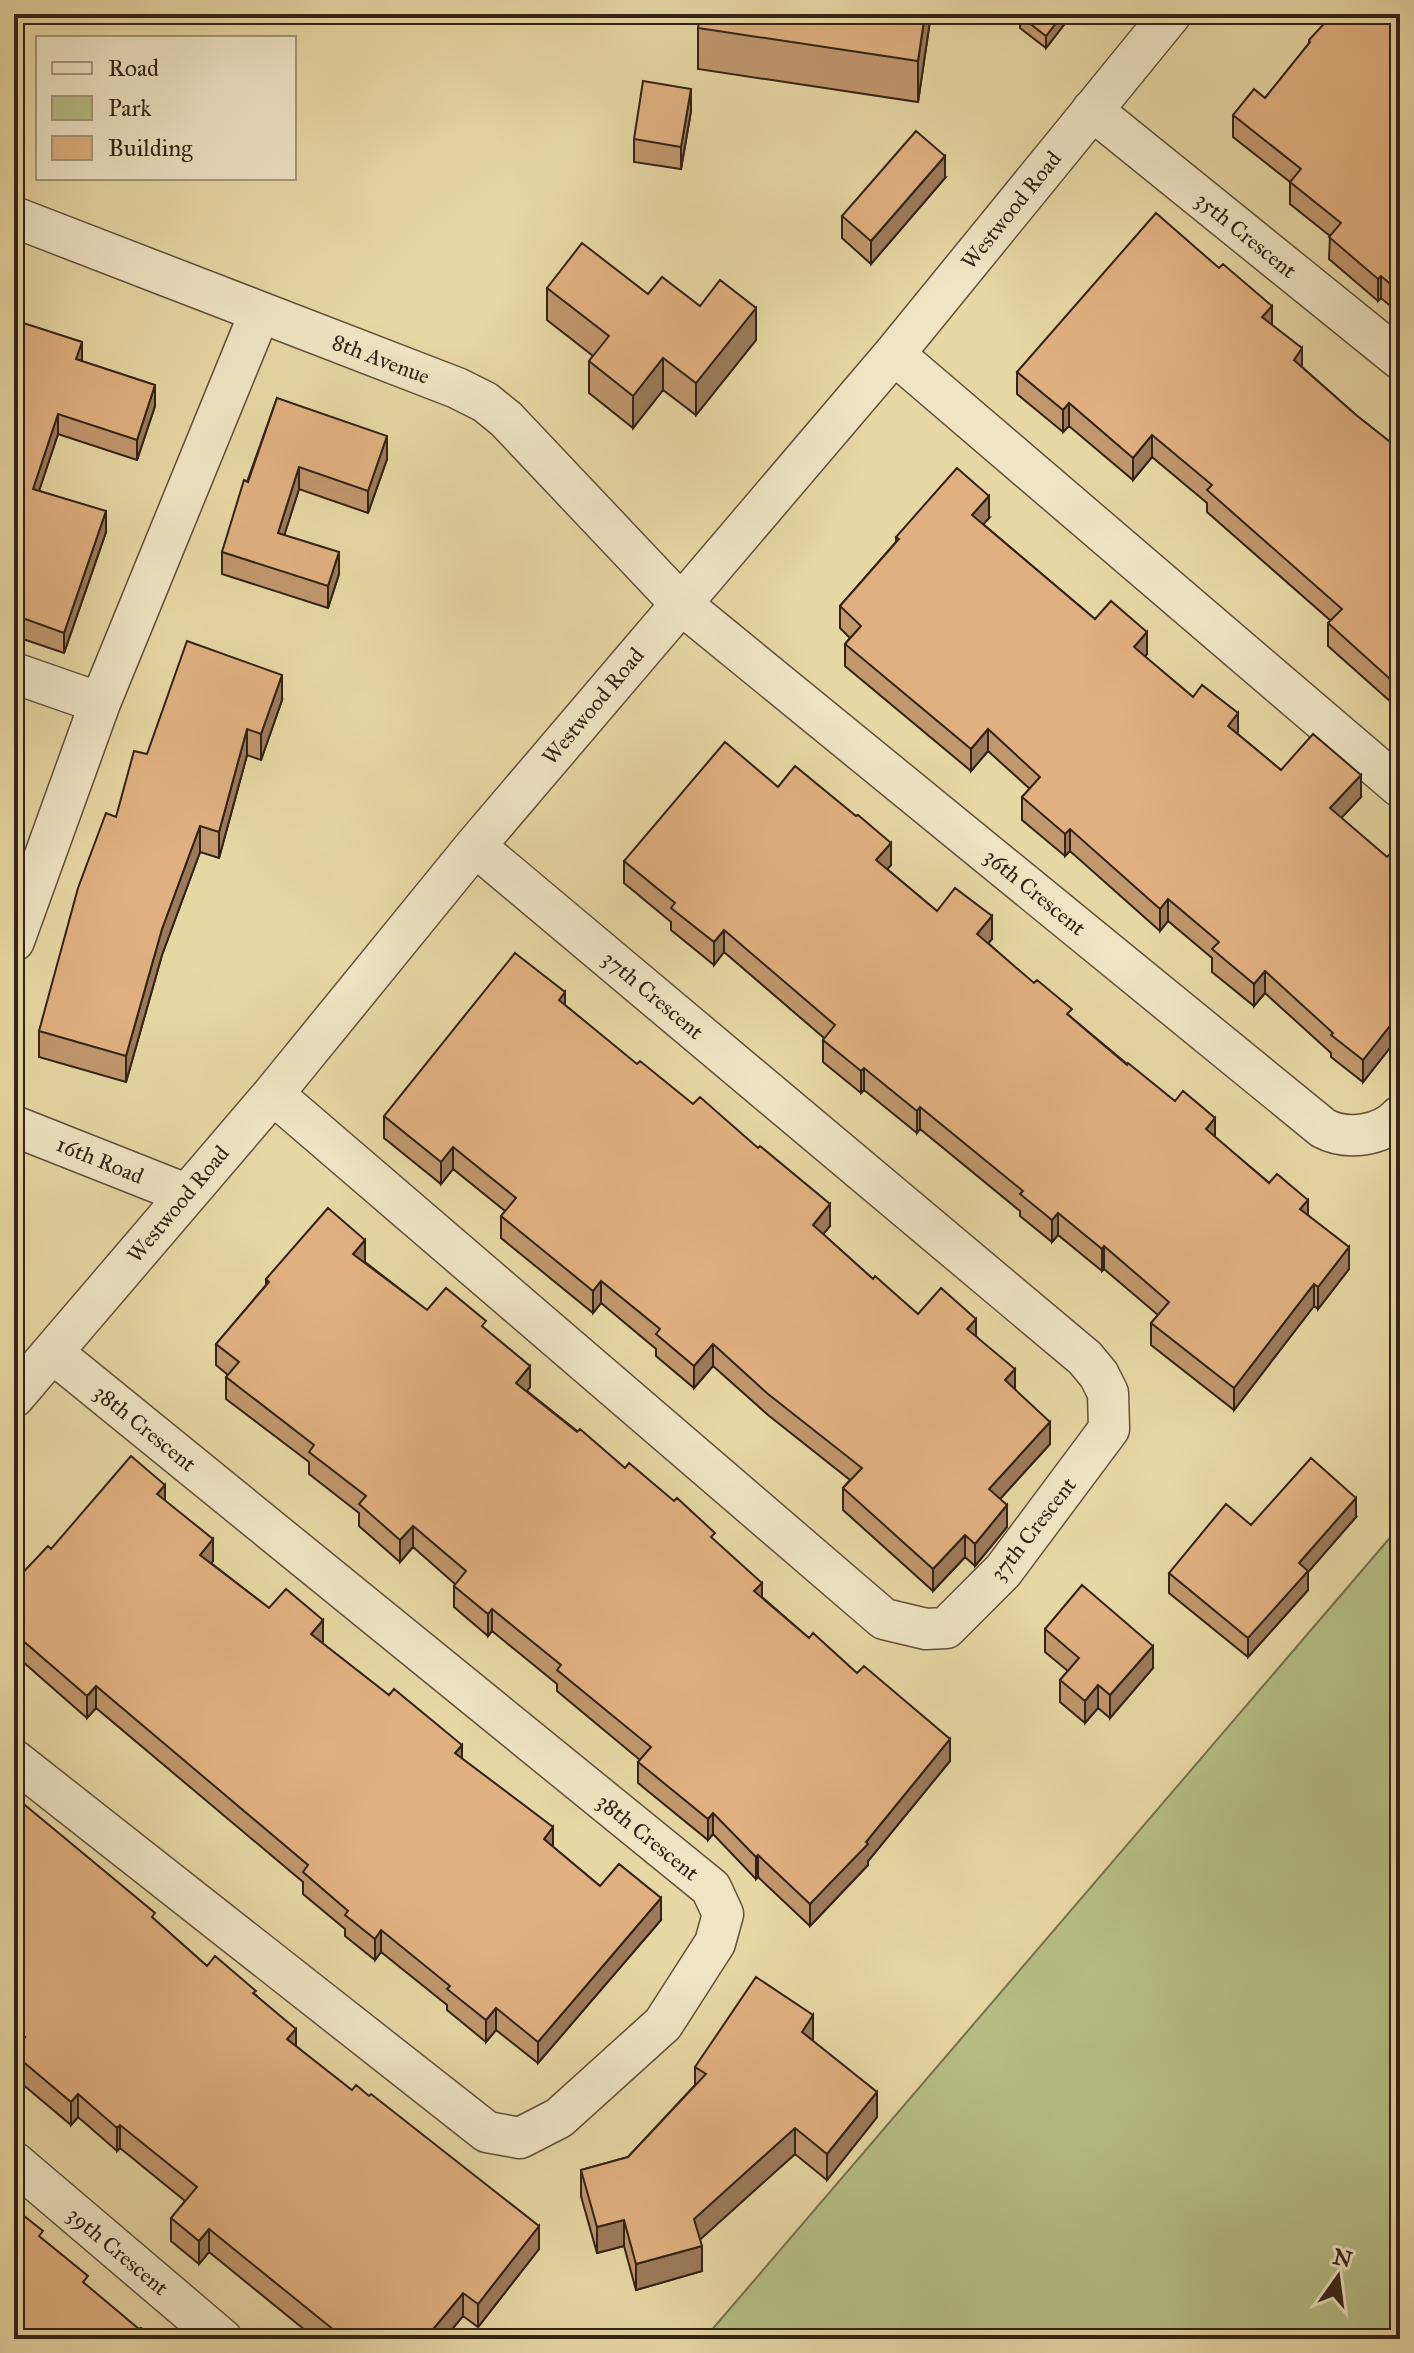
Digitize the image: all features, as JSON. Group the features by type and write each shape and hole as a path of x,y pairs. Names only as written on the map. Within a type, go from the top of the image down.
{"street":[{"name":"Westwood Road","path":"14,1397 273,1094 475,846 680,603 894,354 1171,14"},
{"name":"35th Crescent","path":"1092,110 1400,359"},
{"name":"8th Avenue","path":"14,217 457,388 485,402 506,419 680,603"},
{"path":"14,941 100,703 260,312"},
{"path":"894,354 1400,787"},
{"name":"36th Crescent","path":"680,603 1323,1128 1338,1136 1356,1135 1390,1127 1400,1116"},
{"path":"14,673 100,703"},
{"name":"37th Crescent","path":"273,1094 884,1619 926,1629 946,1628 1003,1571 1109,1429 1108,1393 1099,1375 1085,1358 475,846"},
{"name":"16th Road","path":"14,1126 186,1194"},
{"name":"38th Crescent","path":"14,1760 487,2132 520,2138 559,2118 663,2024 715,1943 723,1914 711,1888 53,1353"},
{"name":"39th Crescent","path":"14,2162 222,2339"}],"green space":[{"path":"1400,1526 1400,2339 704,2339"}],"building":[{"path":"700,14 925,14 918,61 698,28"},
{"path":"1063,14 1046,36 1020,16"},
{"path":"1333,14 1391,14 1388,17 1400,27 1400,292 1381,276 1378,279 1329,237 1341,223 1290,182 1301,169 1233,115 1254,89 1265,98"},
{"path":"643,81 691,89 681,147 634,139"},
{"path":"916,131 945,156 871,241 842,216"},
{"path":"1156,213 1219,268 1223,264 1272,306 1262,317 1302,348 1294,360 1356,415 1400,448 1400,688 1328,623 1342,609 1207,490 1212,485 1152,435 1133,458 1069,403 1063,410 1017,372"},
{"path":"582,243 648,294 662,277 700,306 720,280 756,308 696,383 663,358 633,396 589,361 609,336 547,288"},
{"path":"14,320 82,342 76,359 155,385 137,440 58,414 33,489 106,511 64,633 14,615"},
{"path":"277,398 387,436 368,491 299,467 278,533 339,552 328,586 222,552 244,480 248,482"},
{"path":"957,468 989,496 972,515 1095,619 1111,601 1147,632 1134,647 1193,697 1202,685 1238,713 1228,726 1281,770 1313,734 1361,775 1330,808 1387,857 1395,849 1400,854 1400,1013 1363,1060 1331,1035 1333,1033 1265,971 1254,984 1212,949 1219,942 1168,899 1160,909 1070,829 1065,834 1022,797 1040,777 988,729 971,749 845,644 861,626 840,606"},
{"path":"187,641 282,675 261,734 247,729 219,832 200,826 162,929 126,1056 39,1031 78,888 106,813 116,817 134,751 147,754"},
{"path":"725,742 778,787 795,766 858,815 891,843 876,860 937,911 955,888 992,916 977,934 1034,983 1037,980 1072,1009 1067,1014 1127,1065 1175,1101 1183,1091 1215,1118 1206,1129 1269,1183 1277,1174 1308,1200 1300,1209 1349,1247 1318,1287 1314,1284 1234,1388 1151,1323 1169,1302 1104,1246 1102,1249 1058,1213 1052,1220 1020,1194 1023,1191 920,1107 917,1111 864,1068 861,1071 823,1040 835,1025 724,930 714,942 671,908 675,903 624,861"},
{"path":"515,953 565,992 559,1000 637,1064 640,1061 693,1104 700,1097 758,1148 760,1146 830,1204 813,1225 873,1279 875,1276 918,1314 941,1288 976,1319 967,1329 1015,1369 1005,1380 1050,1422 989,1489 1007,1505 975,1544 965,1535 933,1569 843,1488 862,1468 768,1394 713,1344 694,1366 656,1334 660,1329 601,1281 593,1291 501,1216 516,1198 453,1147 441,1162 384,1116"},
{"path":"328,1208 365,1240 353,1254 427,1310 446,1288 486,1321 482,1326 530,1366 516,1383 577,1432 580,1429 625,1468 629,1463 674,1501 677,1498 715,1533 711,1537 762,1583 754,1591 809,1638 813,1633 857,1673 864,1666 950,1739 866,1842 868,1844 810,1904 758,1855 756,1857 713,1813 708,1819 638,1762 651,1747 557,1670 561,1665 492,1609 488,1614 454,1586 466,1571 413,1526 400,1540 359,1504 366,1496 309,1452 314,1445 226,1377 239,1362 216,1344 269,1282 266,1279"},
{"path":"131,1456 165,1485 157,1494 213,1539 200,1555 269,1608 286,1589 323,1620 311,1634 389,1695 394,1689 462,1745 455,1753 553,1827 544,1839 600,1886 619,1864 661,1898 538,2042 496,2008 486,2020 381,1930 375,1939 345,1915 348,1911 303,1872 308,1865 96,1686 87,1696 14,1633 14,1582 48,1546 51,1549"},
{"path":"1311,1458 1356,1498 1299,1563 1308,1571 1248,1638 1169,1573 1226,1504 1251,1525"},
{"path":"1082,1585 1153,1646 1110,1695 1098,1685 1085,1701 1060,1680 1079,1658 1045,1629"},
{"path":"14,1796 155,1913 152,1917 207,1966 215,1956 256,1991 253,1993 296,2029 287,2039 352,2090 356,2085 369,2096 371,2094 539,2226 478,2304 463,2293 425,2339 345,2339 209,2229 199,2241 171,2218 197,2187 120,2125 117,2128 78,2094 71,2102 14,2054 14,2049 25,2037 14,2028"},
{"path":"756,1977 813,2015 802,2032 877,2092 827,2154 795,2128 694,2219 702,2246 636,2264 624,2220 597,2227 581,2170 628,2157 706,2074 695,2067"},
{"path":"14,2208 43,2231 39,2236 88,2276 83,2282 155,2339 14,2339"}]}
